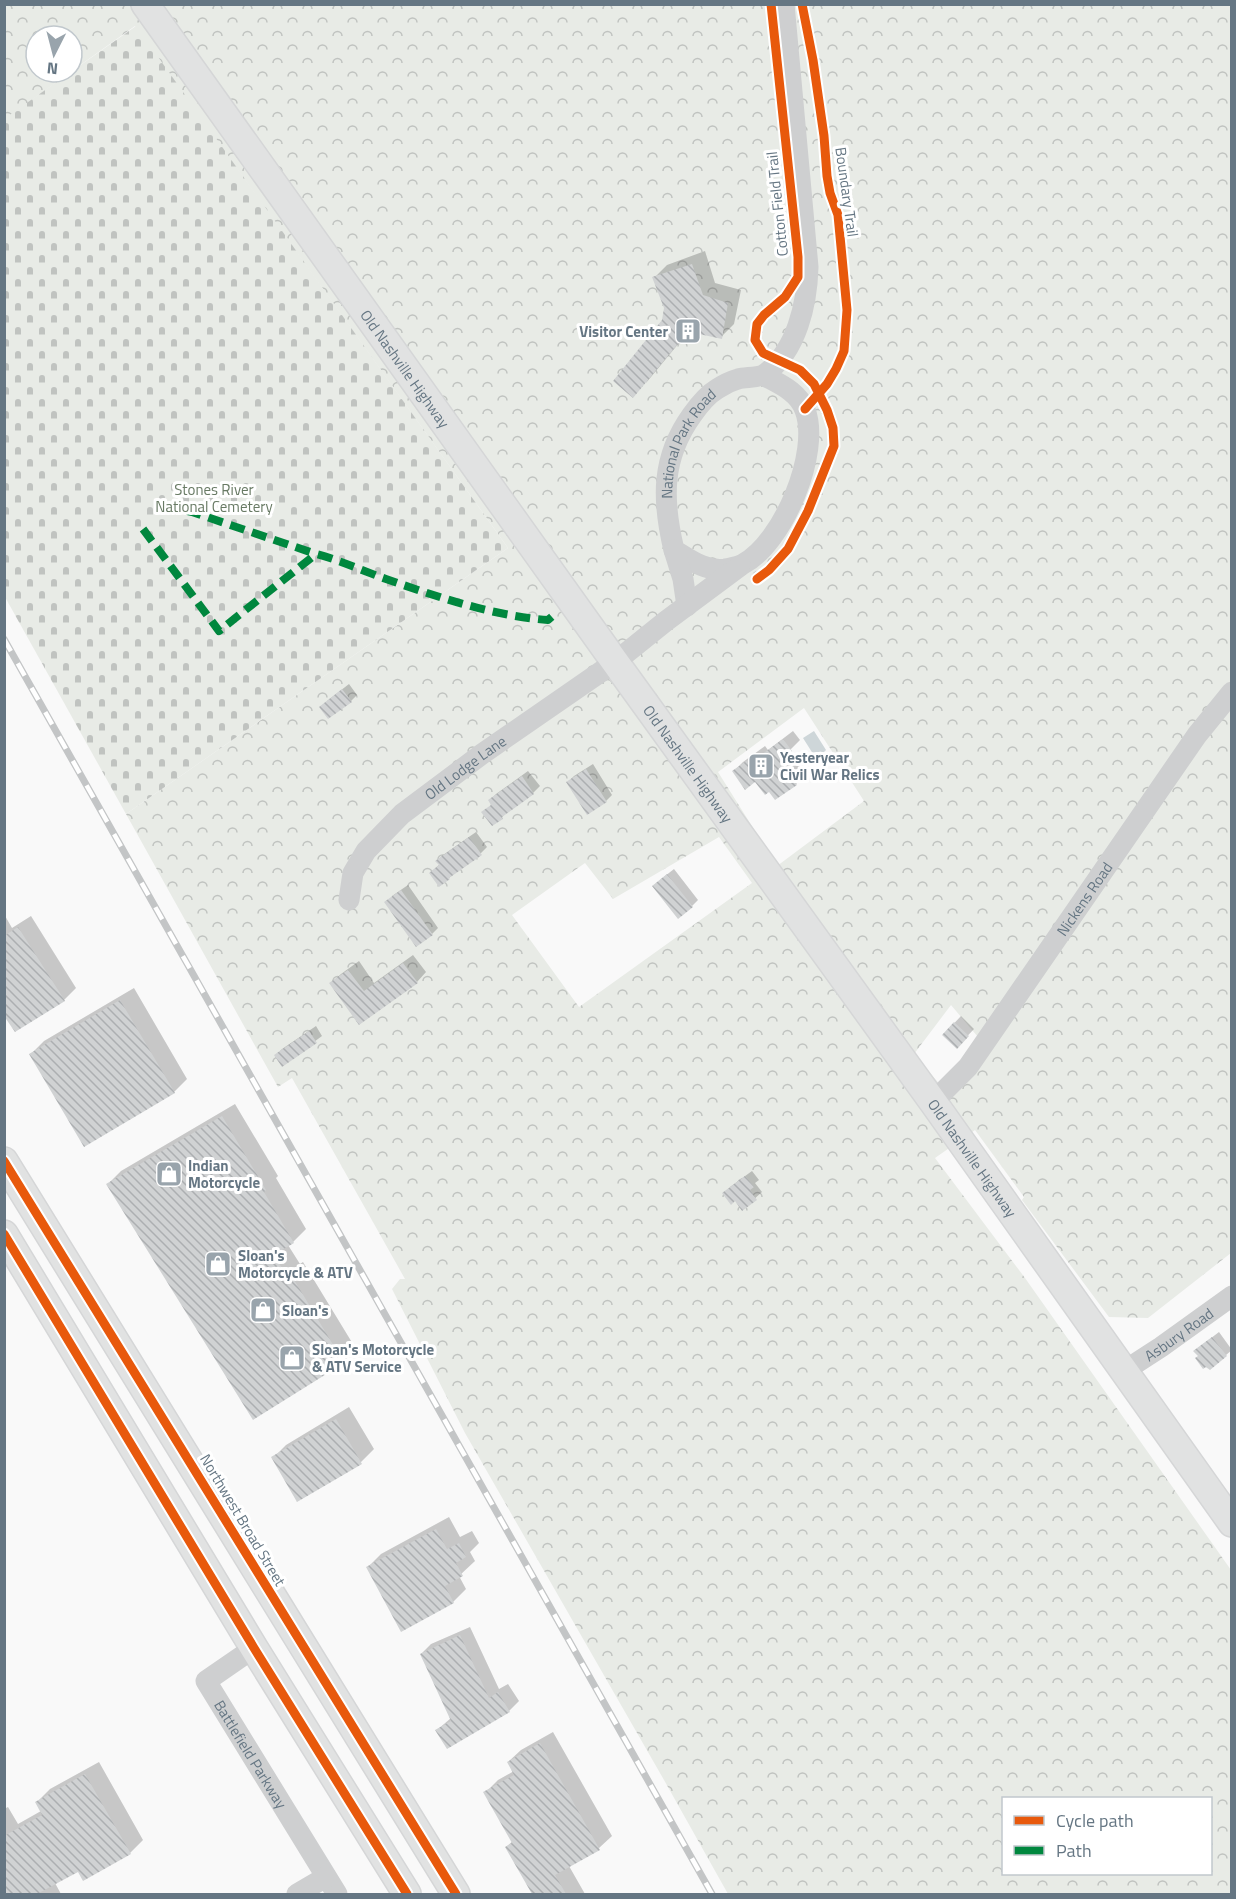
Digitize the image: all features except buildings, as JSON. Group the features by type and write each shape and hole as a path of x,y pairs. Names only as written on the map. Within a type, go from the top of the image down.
{"main road":[{"name":"Old Nashville Highway","path":"145,4 615,662 933,1102 1232,1523"},
{"name":"Northwest Broad Street","path":"4,1161 456,1894"},
{"path":"4,1234 254,1648 407,1894"},
{"path":"136,1451 171,1429"},
{"path":"254,1648 290,1626"}],"street":[{"path":"615,662 760,550 776,532 805,467 809,429 804,409 792,392 763,375 779,360 795,332 805,301 807,285 806,248 784,4"},
{"name":"National Park Road","path":"687,606 666,507 665,479 672,449 699,404 717,389 737,379 763,375"},
{"path":"674,550 697,564 722,570 742,564"},
{"name":"Old Lodge Lane","path":"349,900 353,873 366,851 402,814 482,754 615,662"},
{"name":"Nickens Road","path":"933,1102 968,1066 1197,735 1232,692"},
{"name":"Asbury Road","path":"1124,1371 1232,1296"},
{"name":"Battlefield Parkway","path":"254,1648 206,1681 331,1886 297,1894"}],"green space":[{"path":"5,5 1231,5 1231,1253 1148,1318 1109,1317 1022,1200 1024,1197 975,1130 935,1158 1025,1278 1231,1570 1231,1894 728,1894 465,1433 392,1289 400,1279 405,1279 292,1078 278,1087 126,814 508,548 135,26 84,62 84,24 24,24 24,84 54,84 5,119","holes":["804,708 864,801 777,866 718,772","719,837 752,883 579,1007 512,915 585,863 613,899","951,1005 978,1037 942,1087 914,1054"]},
{"name":"Stones River National Cemetery","path":"136,26 508,548 126,814 5,597 4,119 54,84 84,84 84,63"}],"shaded area":[{"path":"814,731 826,750 819,757 818,755 815,757 803,738"}],"railway":[{"path":"4,639 712,1894"}],"marked path":[{"path":"164,506 192,512 316,554"},
{"path":"143,529 219,631 316,554 386,579 486,610 548,620 556,613"}],"cycle path":[{"name":"Cotton Field Trail","path":"757,579 769,570 788,549 808,511 834,446 833,428 814,384 800,370 763,353 755,340 757,324 785,297 798,277 798,257 771,4"},
{"name":"Boundary Trail","path":"802,4 813,60 824,136 827,176 838,215 847,310 844,351 827,384 805,409"},
{"path":"4,1161 456,1894"},
{"path":"4,1234 254,1648 407,1894"}],"place":[{"name":"Visitor Center","path":"688,331"},
{"name":"Yesteryear Civil War Relics","path":"761,766"},
{"name":"Indian Motorcycle","path":"169,1174"},
{"name":"Sloan's Motorcycle & ATV","path":"218,1264"},
{"name":"Sloan's","path":"263,1310"},
{"name":"Sloan's Motorcycle & ATV Service","path":"292,1358"}]}
